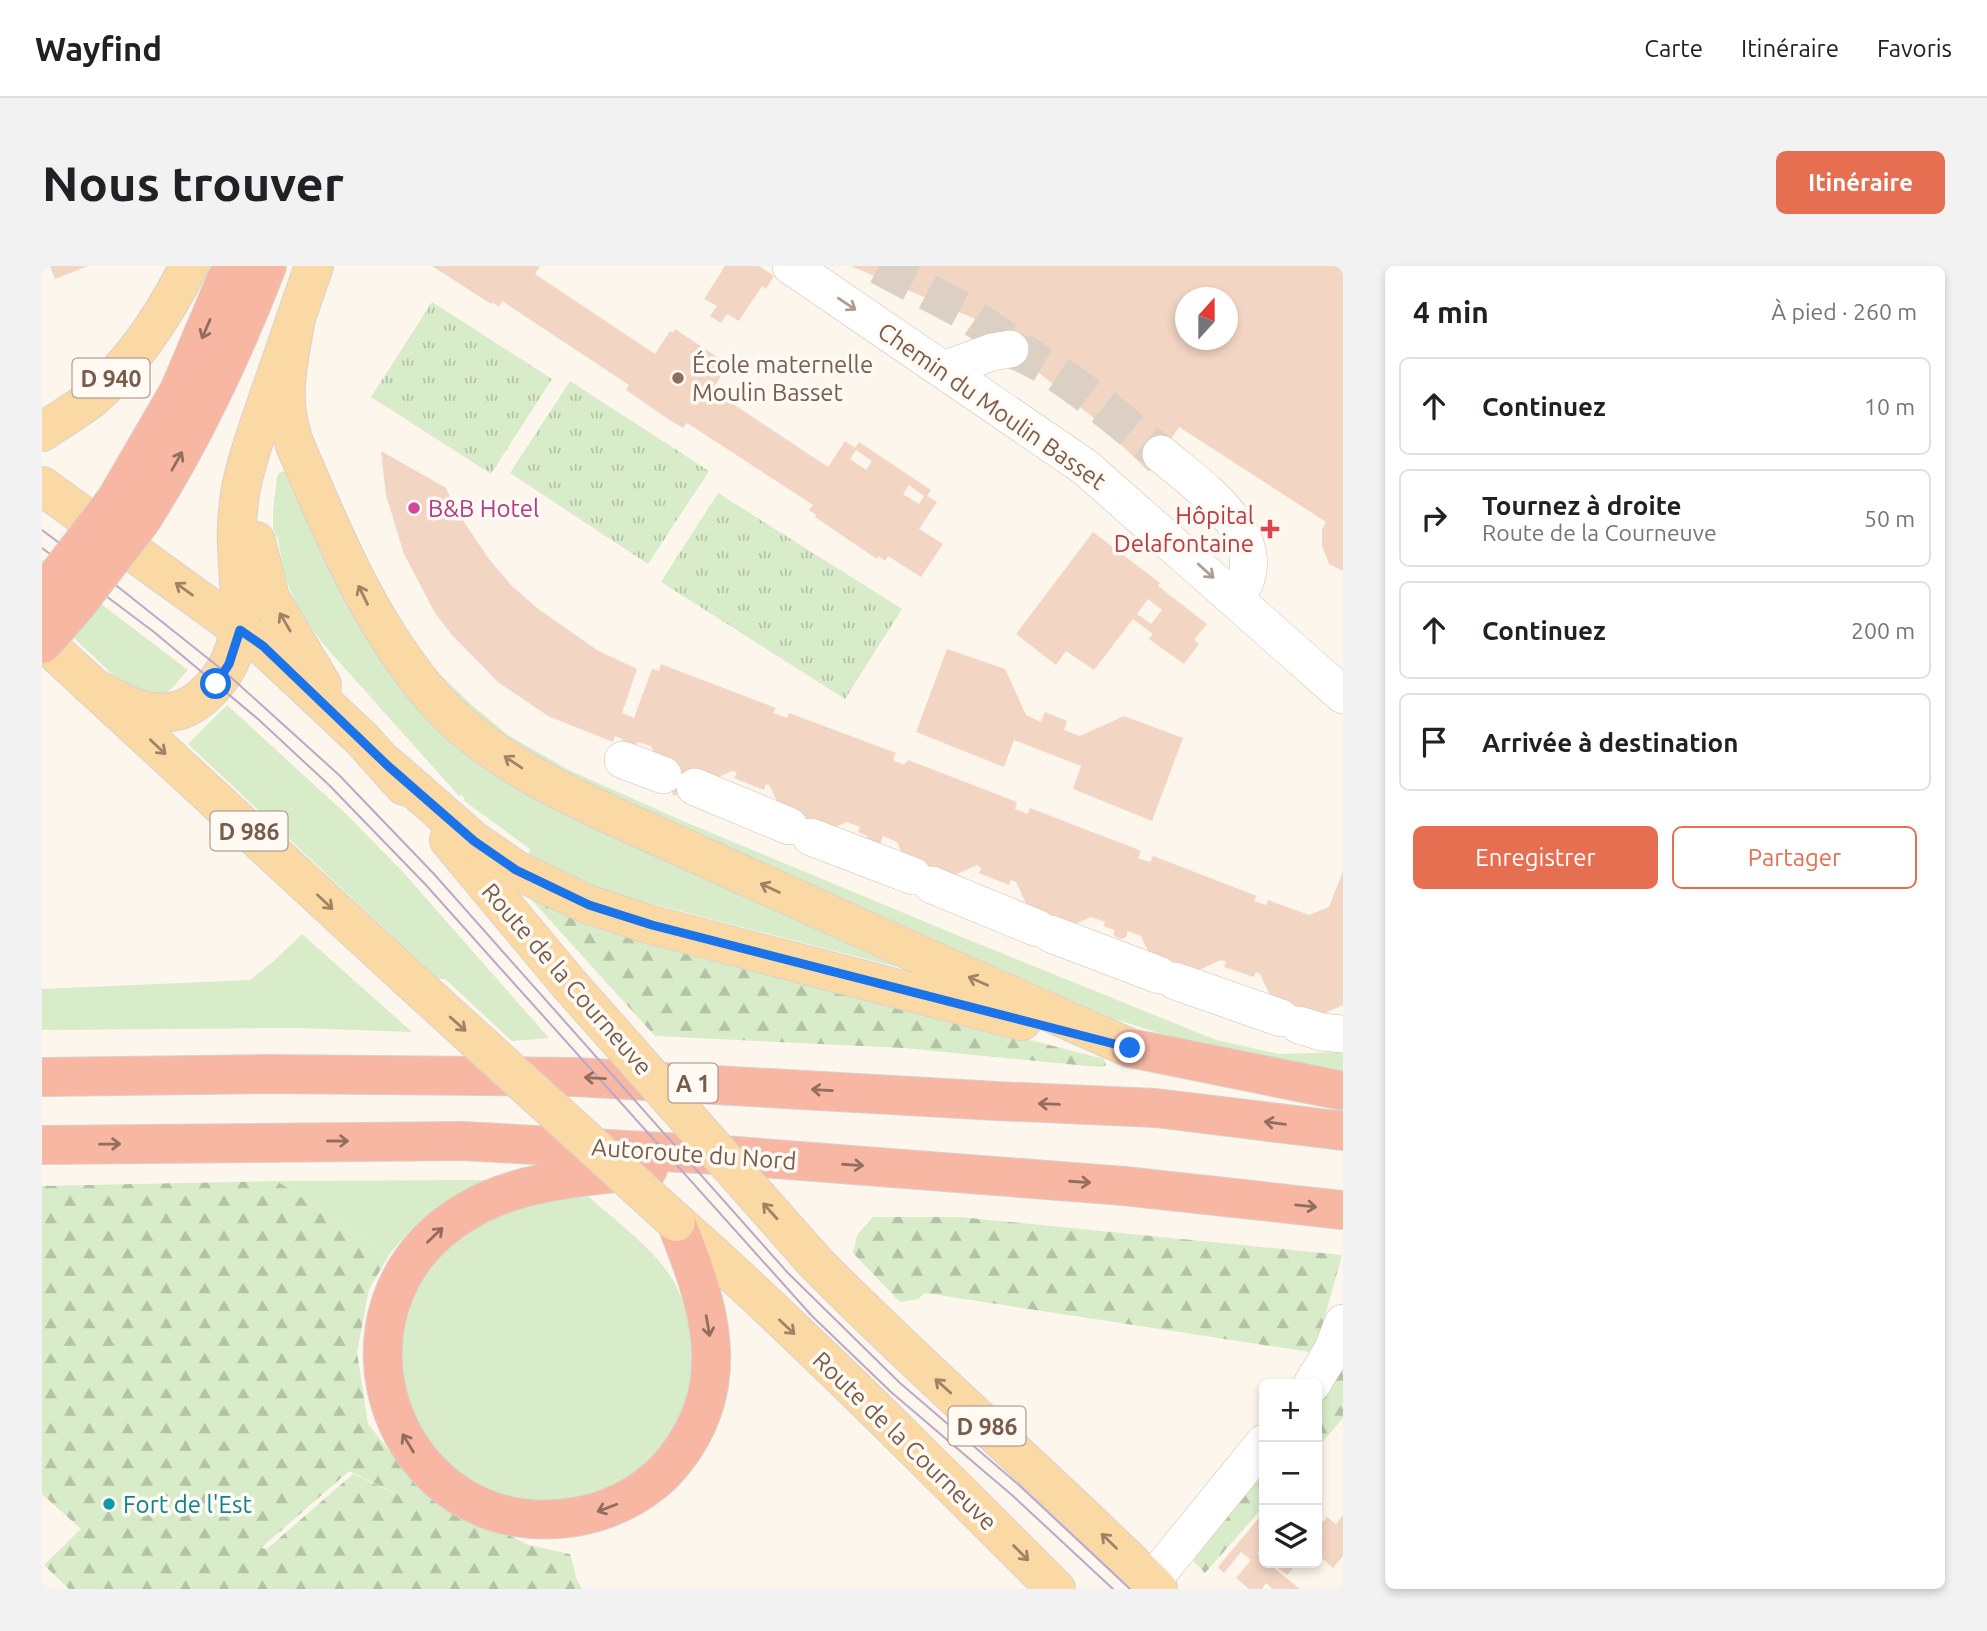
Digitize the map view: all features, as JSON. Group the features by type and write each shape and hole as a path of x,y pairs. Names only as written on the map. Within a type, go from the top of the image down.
{"highway":[{"path":"42,642 102,574 232,266"},
{"path":"42,596 129,510 169,475 212,393 267,266"},
{"path":"1130,1048 1343,1091"},
{"name":"A 1","path":"42,1077 267,1074 575,1077 1156,1108 1343,1132"},
{"name":"Autoroute du Nord","path":"42,1144 462,1141 736,1156 1124,1186 1343,1210"},
{"path":"676,1222 706,1261 700,1283 712,1348 709,1391 694,1431 683,1449 652,1484 613,1507 591,1514 541,1520 514,1517 484,1507 456,1493 425,1466 406,1442 390,1405 382,1360 385,1328 395,1291 405,1271 434,1235 470,1209 511,1191 558,1181 736,1156"}],"main road":[{"name":"D 940","path":"42,432 90,399 135,355 167,310 189,266"},
{"path":"90,685 121,703 149,714 169,713 186,708 216,684 225,673 240,630 241,589 237,545 239,503 247,462 314,266"},
{"path":"296,318 284,397 287,424 367,604 401,656 440,705 524,770 572,796 1130,1048"},
{"path":"247,462 251,514 270,598 330,696 375,753 436,809 516,870 589,905 652,925 1130,1048"},
{"name":"Route de la Courneuve","path":"42,486 263,646 375,753 569,984 815,1262 884,1333 1052,1485 1153,1587"},
{"name":"D 986","path":"42,642 676,1222"},
{"name":"Route de la Courneuve","path":"706,1261 918,1450 1056,1589"}],"street":[{"name":"Chemin du Moulin Basset","path":"791,266 1085,467 1343,695"},
{"path":"943,370 992,352 1010,349"},
{"path":"1161,454 1215,500 1237,525 1248,547 1249,566 1245,586 1236,598"},
{"path":"623,760 1044,931 1167,978 1322,1032 1343,1034"},
{"path":"1315,1379 1332,1351 1343,1323"},
{"path":"1153,1587 1259,1449"}],"green space":[{"path":"432,302 552,379 491,474 371,397"},
{"path":"570,381 709,471 648,564 510,473"},
{"path":"286,470 404,681 905,969 614,894 528,858 530,849 463,800 465,799 462,795 459,796 324,645 300,613 284,575 278,539 273,529 277,477"},
{"path":"718,493 902,609 845,699 661,582"},
{"path":"42,559 188,670 164,697 127,688 42,608"},
{"path":"432,667 508,735 569,770 683,821 1216,1040 1279,1054 1343,1052 1343,1073 1186,1042 1112,1018 619,800 530,758 468,713"},
{"path":"227,705 345,813 403,872 549,1038 512,1041 445,979 438,979 188,744"},
{"path":"527,895 571,918 604,931 1104,1059 1106,1065 1088,1066 904,1048 655,1036"},
{"path":"302,934 412,1032 297,1028 42,1030 42,989 250,980"},
{"path":"486,1180 422,1222 389,1255 277,1181"},
{"path":"277,1181 389,1255 369,1289 357,1352 368,1424 419,1488 528,1545 570,1554 582,1589 69,1589 44,1565 81,1529 42,1494 42,1186","holes":["349,1471 415,1503 353,1474 267,1549 261,1548"]},
{"path":"589,1197 651,1253 678,1289 690,1330 692,1349 688,1390 677,1420 652,1457 619,1482 582,1497 543,1501 504,1494 467,1477 436,1449 413,1412 407,1398 401,1367 402,1334 409,1303 436,1262 478,1225 510,1208 533,1201"},
{"path":"873,1217 960,1217 1342,1255 1321,1330 1310,1352 925,1293 918,1299 900,1302 853,1253 857,1235"},
{"path":"1343,1366 1343,1418 1322,1442 1322,1442 1322,1395"},
{"path":"1259,1477 1259,1512 1205,1573 1193,1561"}],"building":[{"path":"50,266 88,266 55,279"},
{"path":"432,266 540,266 535,274 655,354 670,331 673,333 675,329 726,363 723,366 726,368 712,390 828,467 845,441 855,448 859,442 931,490 927,496 937,502 919,529 943,544 921,577 888,556 885,561 879,556 877,559 815,517 809,510 813,505 687,423 683,428 668,419 626,390 629,385 502,301 499,307 492,302 491,304","holes":["856,450 872,461 866,470 850,459","909,485 924,496 919,504 903,494"]},
{"path":"725,266 759,266 774,276 766,289 762,286 739,321 727,314 721,323 710,316 717,306 704,299"},
{"name":"Hôpital Delafontaine","path":"851,266 1343,266 1343,571 1329,564 1322,546 1322,529 1326,522 1179,427 1149,472 1096,420 973,318"},
{"path":"381,451 446,488 458,513 489,559 512,586 537,608 597,650 637,669 622,713 634,718 652,669 659,671 661,664 776,708 773,713 787,718 789,713 896,753 893,760 904,765 908,760 1017,802 1015,809 1028,814 1030,808 1139,850 1141,851 1138,858 1150,862 1153,856 1257,896 1254,901 1266,905 1268,900 1309,915 1329,907 1343,871 1343,1005 1287,1030 1260,974 1256,972 1254,977 1224,967 1226,962 1221,960 1164,986 1141,936 1128,931 1126,937 1121,939 1114,936 1114,930 1104,926 1105,922 1091,917 1042,938 1016,882 1011,880 1009,885 979,873 981,868 977,865 919,891 897,842 883,836 880,844 866,840 867,836 858,832 860,827 847,822 796,843 770,786 766,784 764,790 734,778 737,772 732,771 674,796 651,746 637,742 636,746 624,747 622,739 615,736 613,742 548,716 498,682 452,635 435,613 404,554 386,495"},
{"path":"1093,532 1160,583 1158,586 1207,624 1194,640 1199,644 1184,664 1149,639 1153,634 1133,619 1094,670 1066,651 1056,665 1016,634","holes":["1148,599 1162,610 1151,624 1137,614"]},
{"path":"947,649 1005,669 1026,715 1041,722 1045,712 1067,721 1064,730 1080,736 1124,716 1183,738 1152,821 1073,789 1081,766 1014,740 1004,767 916,732"},
{"path":"1343,1515 1343,1556 1333,1568 1322,1558 1322,1523 1327,1517 1336,1524"},
{"path":"1259,1518 1259,1568 1274,1568 1300,1589 1273,1589 1266,1583 1262,1589 1249,1589 1236,1578 1251,1560 1241,1552 1224,1573 1218,1567"},
{"path":"1278,1568 1293,1568 1287,1575"}],"tunnel":[{"path":"879,266 962,310 1033,359"},
{"path":"1010,349 1069,382 1161,454"}],"tram line":[{"path":"42,530 225,672 339,775 434,874 788,1273 900,1383 1020,1486 1130,1589"},
{"path":"42,548 154,632 258,719 329,785 425,884 812,1316 891,1392 1013,1496 1113,1589"}],"place":[{"name":"École maternelle Moulin Basset","path":"678,378"},
{"name":"B&B Hotel","path":"414,508"},
{"name":"Hôpital Delafontaine","path":"1270,529"},
{"name":"Fort de l'Est","path":"109,1504"}],"route":[{"path":"216,684 225,673 240,630 263,646 387,765 474,841 516,870 589,905 652,925 1130,1048"}]}
